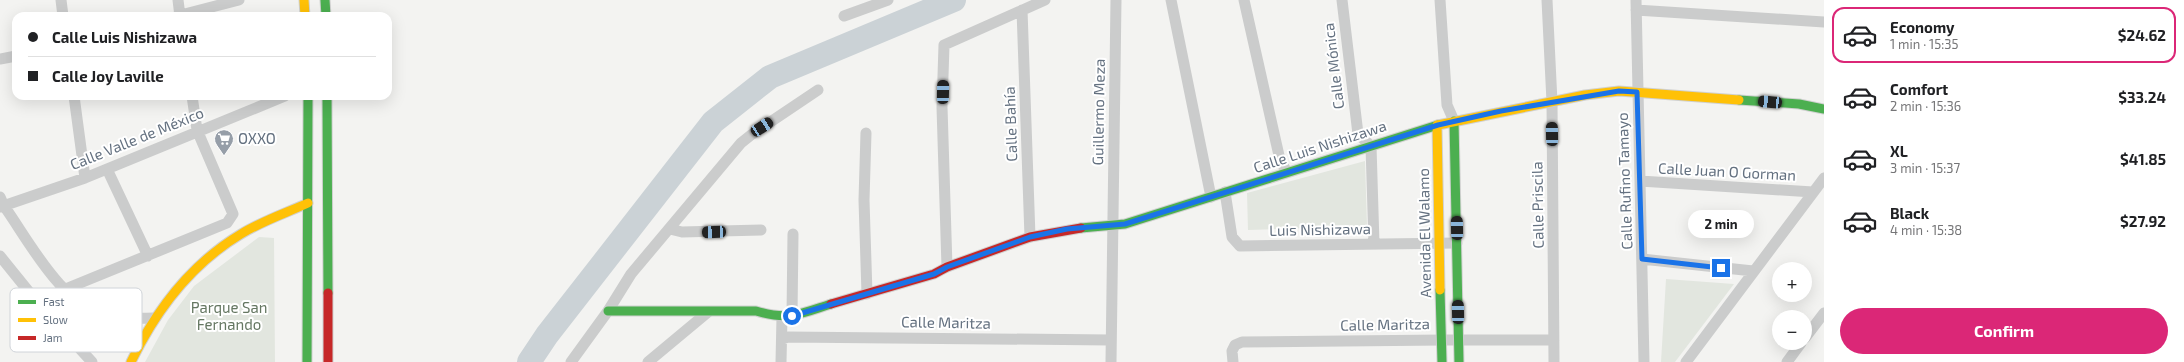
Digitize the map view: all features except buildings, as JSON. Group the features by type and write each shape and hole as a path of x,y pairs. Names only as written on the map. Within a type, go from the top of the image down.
{"street":[{"path":"61,0 62,12"},
{"path":"178,0 179,12"},
{"path":"194,12 239,0"},
{"path":"304,0 304,12"},
{"path":"325,0 326,12"},
{"path":"844,16 888,0"},
{"path":"947,267 942,107 944,45 1045,0"},
{"name":"Guillermo Meza","path":"1111,362 1110,340 1116,0"},
{"path":"1171,0 1211,197"},
{"path":"1244,0 1280,160 1287,172"},
{"name":"Calle Mónica","path":"1342,0 1358,134 1370,146"},
{"name":"Avenida El Walamo","path":"1440,0 1447,105 1454,120 1459,362"},
{"name":"Calle Priscila","path":"1547,0 1552,102 1554,362"},
{"path":"1636,5 1824,22"},
{"name":"Calle Rufino Tamayo","path":"1636,5 1644,362"},
{"name":"Calle Bahía","path":"1022,10 1030,237"},
{"path":"0,59 12,57"},
{"path":"571,362 608,311 631,274 741,143 818,90"},
{"name":"Calle Luis Nishizawa","path":"787,317 934,274 947,267 1030,237 1067,229 1125,224 1454,120 1619,91 1799,104 1824,109"},
{"path":"75,100 85,178"},
{"path":"68,288 226,223 233,214 197,130 193,100"},
{"name":"Calle Valle de México","path":"1,203 85,178 197,130 275,100"},
{"path":"307,362 308,100"},
{"path":"327,100 328,362"},
{"name":"Avenida El Walamo","path":"1442,362 1443,340 1438,125 1447,105"},
{"path":"866,132 864,200 867,294"},
{"path":"1370,146 1374,244"},
{"path":"107,169 148,256"},
{"path":"1686,362 1824,178"},
{"name":"Calle Juan O Gorman","path":"1640,181 1813,192"},
{"name":"Luis Nishizawa","path":"1225,192 1232,237 1240,246 1457,243"},
{"path":"1,203 62,288"},
{"path":"142,341 154,318 180,286 210,256 242,234 308,203"},
{"path":"670,229 682,232 761,230"},
{"path":"781,362 781,343 787,317 793,234"},
{"path":"0,256 28,288"},
{"path":"1642,259 1753,271"},
{"path":"608,311 756,311 776,317 787,317"},
{"path":"648,362 708,312"},
{"path":"1812,329 1824,313"},
{"path":"142,318 154,318"},
{"name":"Calle Maritza","path":"783,339 796,337 1110,340"},
{"name":"Calle Maritza","path":"1233,362 1232,351 1235,345 1242,342 1554,340"},
{"path":"1787,362 1796,350"},
{"path":"83,352 92,362"},
{"path":"131,362 136,352"}],"green space":[{"path":"1365,161 1367,226 1248,230 1247,193"},
{"name":"Parque San Fernando","path":"259,237 274,238 275,362 145,362 168,320 194,286"},
{"path":"1666,279 1734,284 1675,362 1661,362"}],"waterway":[{"path":"529,362 547,335 713,122 770,77 954,0"}],"traffic: fast":[{"path":"325,0 326,12"},
{"path":"307,362 308,100"},
{"path":"327,100 328,293"},
{"path":"1739,100 1799,104 1824,109"},
{"path":"1454,121 1459,362"},
{"path":"1081,228 1125,224 1438,125"},
{"path":"1440,290 1442,362"},
{"path":"608,311 756,311 777,316 786,316 802,313 831,304"}],"traffic: slow":[{"path":"304,0 305,12"},
{"path":"1438,125 1585,95 1619,91 1739,100"},
{"path":"1437,125 1440,290"},
{"path":"142,341 152,324 177,290 206,259 249,229 308,203"},
{"path":"131,362 136,352"}],"traffic: jam":[{"path":"831,304 934,274 947,267 1030,237 1081,228"},
{"path":"328,293 328,362"}],"place":[{"name":"OXXO","path":"224,156"}],"route":[{"path":"792,316 934,274 947,267 1030,237 1067,229 1125,224 1454,120 1619,91 1637,92 1642,259 1721,268"}]}
